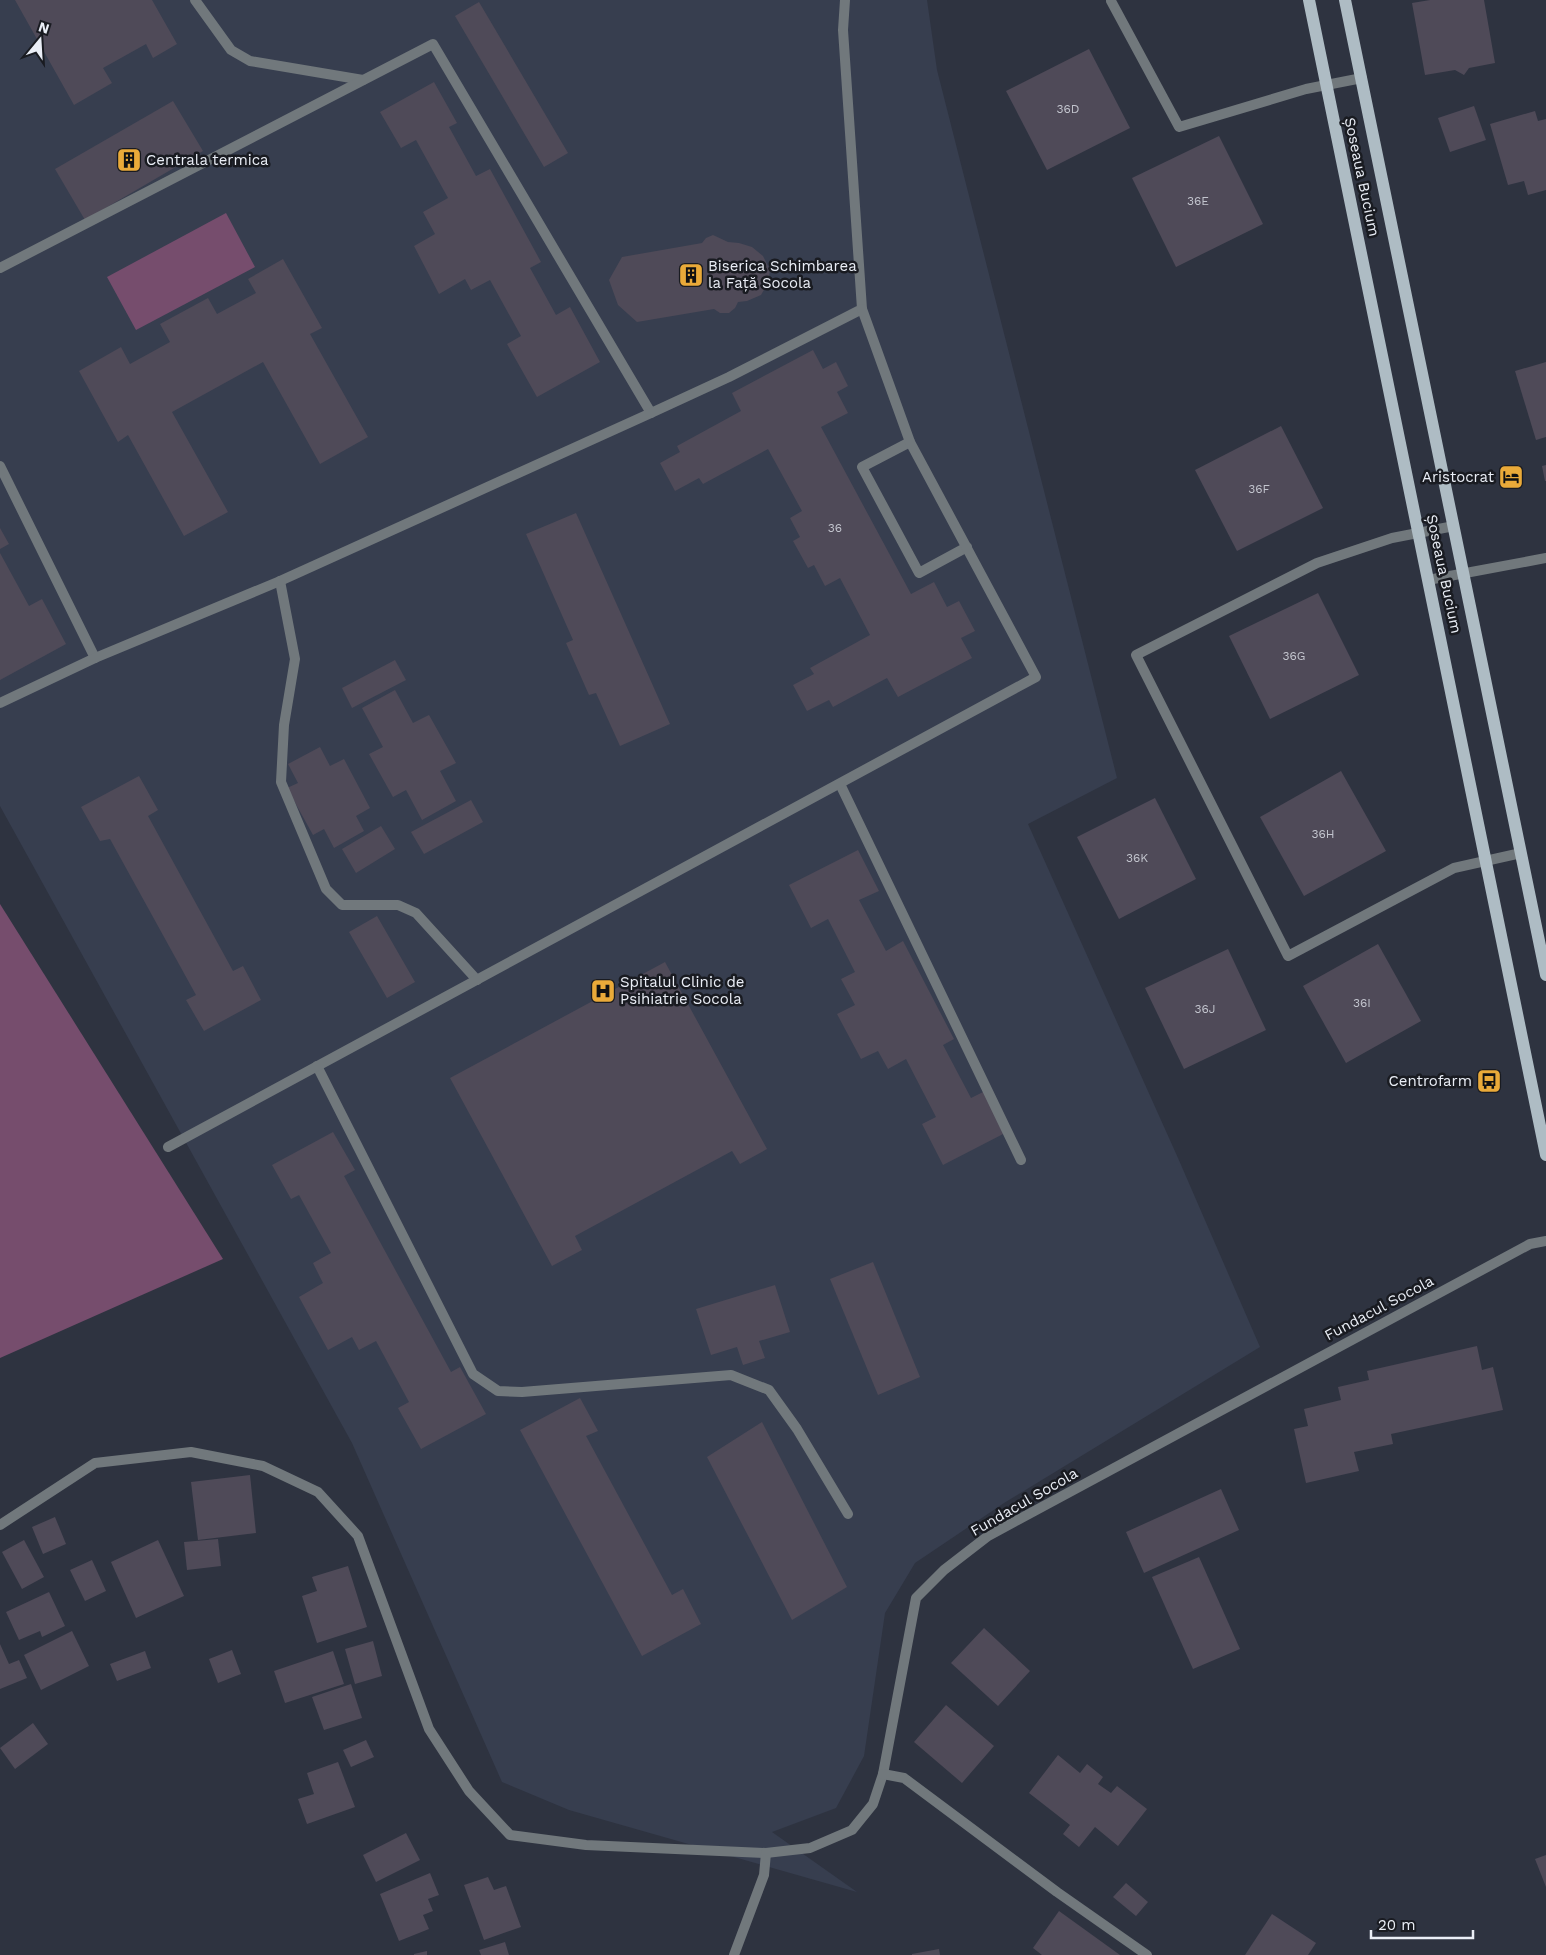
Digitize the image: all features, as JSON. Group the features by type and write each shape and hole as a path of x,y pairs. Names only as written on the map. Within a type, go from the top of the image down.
{"main road":[{"name":"Șoseaua Bucium","path":"1309,0 1546,1155"},
{"name":"Șoseaua Bucium","path":"1345,0 1546,975"}],"street":[{"path":"195,0 231,50 250,61 363,80"},
{"path":"168,1147 1036,677 910,442 862,309 843,30 844,0"},
{"path":"1111,1 1180,126 1306,89 1362,78"},
{"path":"0,268 433,44 651,413"},
{"path":"0,703 95,658 280,581 651,413 729,377 862,309"},
{"path":"910,442 862,467 919,573 967,548"},
{"path":"0,466 95,658"},
{"path":"1454,526 1392,538 1317,563 1136,655 1288,956 1454,868 1521,853"},
{"path":"1428,580 1546,558"},
{"path":"280,581 295,659 284,725 281,782 326,889 342,905 398,905 416,913 477,980"},
{"path":"840,784 1021,1160"},
{"path":"317,1066 473,1374 498,1391 522,1392 732,1375 769,1390 797,1429 848,1514"},
{"name":"Fundacul Socola","path":"0,1525 95,1463 191,1452 263,1466 318,1492 358,1536 429,1729 469,1791 510,1835 586,1845 766,1853 810,1848 852,1830 873,1804 883,1774 916,1598 944,1570 988,1536 1530,1244 1546,1240"},
{"path":"883,1774 904,1778 1057,1892 1147,1955"},
{"path":"734,1955 764,1875 766,1853"}],"shaded area":[{"name":"Spitalul Clinic de Psihiatrie Socola","path":"0,0 927,0 937,70 1117,778 1028,824 1178,1158 1260,1347 1004,1503 915,1563 885,1613 864,1756 836,1808 772,1832 857,1892 569,1810 502,1782 352,1443 0,806"},
{"path":"226,213 255,267 136,330 107,277"},
{"path":"0,904 223,1259 0,1358"}],"building":[{"path":"15,0 152,0 177,44 153,58 146,44 103,68 112,83 74,105"},
{"path":"1430,0 1484,0 1495,63 1469,68 1464,75 1455,70 1425,75 1412,3"},
{"path":"479,2 568,153 544,167 455,16"},
{"path":"1089,49 1130,128 1047,170 1006,91"},
{"path":"434,82 457,123 449,127 476,176 490,169 541,262 530,268 556,315 570,307 600,362 537,397 507,344 521,336 490,280 471,290 465,279 439,294 414,246 435,234 423,212 448,198 416,140 401,148 380,112"},
{"name":"Centrala termica","path":"173,101 203,151 85,220 55,169"},
{"path":"1474,106 1486,140 1450,152 1438,118"},
{"path":"1535,111 1538,121 1546,119 1546,190 1528,195 1524,181 1508,185 1490,124"},
{"path":"1219,136 1263,224 1176,267 1132,178"},
{"name":"Biserica Schimbarea la Față Socola","path":"713,235 728,242 752,247 763,256 770,270 768,283 761,295 747,301 738,302 729,313 720,313 714,309 637,322 618,305 609,280 622,257 702,243 706,238"},
{"path":"283,259 322,328 310,334 368,437 320,464 263,362 172,412 228,512 184,536 128,435 118,442 79,371 121,347 130,364 170,342 160,324 208,298 217,314 256,293 248,279"},
{"path":"813,350 823,369 836,362 848,386 837,392 848,413 821,427 911,594 934,582 947,607 959,601 975,631 961,638 972,658 898,697 887,678 833,707 829,700 807,711 793,685 814,674 810,668 870,635 840,578 825,586 814,565 808,568 793,541 800,537 790,518 802,511 768,449 703,484 699,478 675,491 660,463 680,452 677,446 741,411 732,393"},
{"path":"1546,362 1546,437 1536,440 1515,371"},
{"path":"1281,426 1323,508 1237,551 1195,470"},
{"path":"1546,465 1546,481 1545,481 1542,466"},
{"path":"576,513 670,724 620,746 596,693 589,695 566,643 573,640 526,534"},
{"path":"0,528 9,544 0,549"},
{"path":"0,553 29,606 42,599 66,644 0,680"},
{"path":"1318,593 1359,675 1270,719 1229,636"},
{"path":"395,660 406,680 352,708 342,688"},
{"path":"395,690 413,723 429,715 456,763 440,771 456,801 422,820 406,790 393,797 369,754 383,747 362,708"},
{"path":"320,747 330,766 344,759 370,808 356,816 364,831 334,848 324,829 313,835 287,788 298,783 288,764"},
{"path":"1341,771 1386,851 1304,896 1260,817"},
{"path":"139,776 158,810 148,816 233,971 243,966 261,1000 204,1031 186,1000 196,995 110,839 100,841 81,807"},
{"path":"1155,798 1196,879 1119,919 1077,837"},
{"path":"471,800 483,822 424,854 411,832"},
{"path":"381,826 395,849 356,873 342,849"},
{"path":"858,850 879,891 859,900 886,951 903,941 954,1039 943,1045 971,1098 985,1091 1007,1132 943,1165 922,1124 936,1117 906,1059 888,1069 878,1051 861,1059 837,1014 855,1005 841,979 855,972 828,919 811,928 789,885"},
{"path":"377,916 415,982 387,998 349,932"},
{"path":"1378,944 1421,1021 1346,1063 1303,986"},
{"path":"1228,949 1266,1030 1184,1069 1145,988"},
{"path":"665,962 767,1149 740,1164 732,1151 575,1236 582,1250 552,1266 450,1078"},
{"path":"333,1132 355,1170 344,1176 451,1372 460,1367 486,1414 421,1449 398,1408 409,1402 376,1341 359,1350 352,1337 328,1350 299,1297 323,1283 313,1263 331,1253 299,1195 291,1199 272,1165"},
{"path":"873,1262 920,1377 878,1395 830,1279"},
{"path":"775,1285 790,1332 759,1341 765,1358 743,1365 737,1347 711,1355 696,1309"},
{"path":"1477,1346 1482,1370 1493,1367 1503,1410 1391,1434 1393,1444 1354,1452 1359,1471 1306,1483 1294,1429 1308,1426 1304,1409 1341,1400 1338,1387 1369,1380 1367,1371"},
{"path":"580,1398 598,1431 586,1436 672,1595 683,1589 701,1624 642,1656 520,1430"},
{"path":"762,1422 847,1587 792,1620 707,1457"},
{"path":"250,1475 256,1533 198,1540 191,1482"},
{"path":"1221,1489 1239,1530 1144,1573 1126,1532"},
{"path":"55,1517 66,1544 43,1554 32,1527"},
{"path":"218,1539 221,1566 187,1570 184,1542"},
{"path":"24,1540 44,1577 22,1589 2,1552"},
{"path":"158,1540 184,1596 136,1618 111,1562"},
{"path":"1199,1557 1240,1649 1193,1669 1152,1577"},
{"path":"92,1560 106,1591 85,1601 70,1570"},
{"path":"348,1566 367,1627 317,1643 302,1596 317,1591 312,1577"},
{"path":"49,1592 65,1626 42,1637 40,1631 19,1640 6,1612"},
{"path":"984,1628 1030,1671 998,1706 951,1663"},
{"path":"72,1631 89,1666 41,1690 24,1655"},
{"path":"373,1641 382,1676 355,1684 345,1649"},
{"path":"0,1644 9,1664 19,1660 27,1678 0,1689"},
{"path":"232,1650 241,1674 218,1683 209,1659"},
{"path":"145,1651 151,1668 117,1681 110,1664"},
{"path":"333,1651 344,1684 285,1703 274,1671"},
{"path":"351,1684 362,1718 324,1730 312,1697"},
{"path":"946,1705 994,1746 962,1783 914,1742"},
{"path":"33,1723 48,1744 15,1769 0,1748"},
{"path":"366,1740 374,1757 351,1767 343,1750"},
{"path":"1058,1755 1080,1773 1087,1764 1103,1777 1098,1784 1111,1793 1117,1786 1147,1809 1118,1846 1095,1827 1079,1847 1063,1834 1070,1825 1029,1793"},
{"path":"338,1762 355,1807 307,1824 298,1799 314,1794 307,1773"},
{"path":"406,1833 420,1860 376,1882 363,1855"},
{"path":"1546,1855 1546,1887 1535,1859"},
{"path":"430,1873 439,1895 428,1899 433,1911 423,1915 429,1929 399,1941 380,1894"},
{"path":"488,1877 494,1890 506,1886 521,1927 484,1940 464,1885"},
{"path":"1126,1883 1148,1902 1136,1916 1113,1897"},
{"path":"1059,1911 1120,1955 1042,1955 1033,1948"},
{"path":"1272,1914 1316,1943 1308,1955 1245,1955"},
{"path":"505,1942 509,1955 481,1955 479,1950"},
{"path":"939,1949 940,1955 912,1955 912,1954"},
{"path":"427,1951 427,1955 414,1955 414,1954"}],"place":[{"name":"Centrala termica","path":"129,160"},
{"name":"Biserica Schimbarea la Față Socola","path":"691,275"},
{"name":"Aristocrat","path":"1511,477"},
{"name":"Spitalul Clinic de Psihiatrie Socola","path":"603,991"},
{"name":"Centrofarm","path":"1489,1081"}]}
